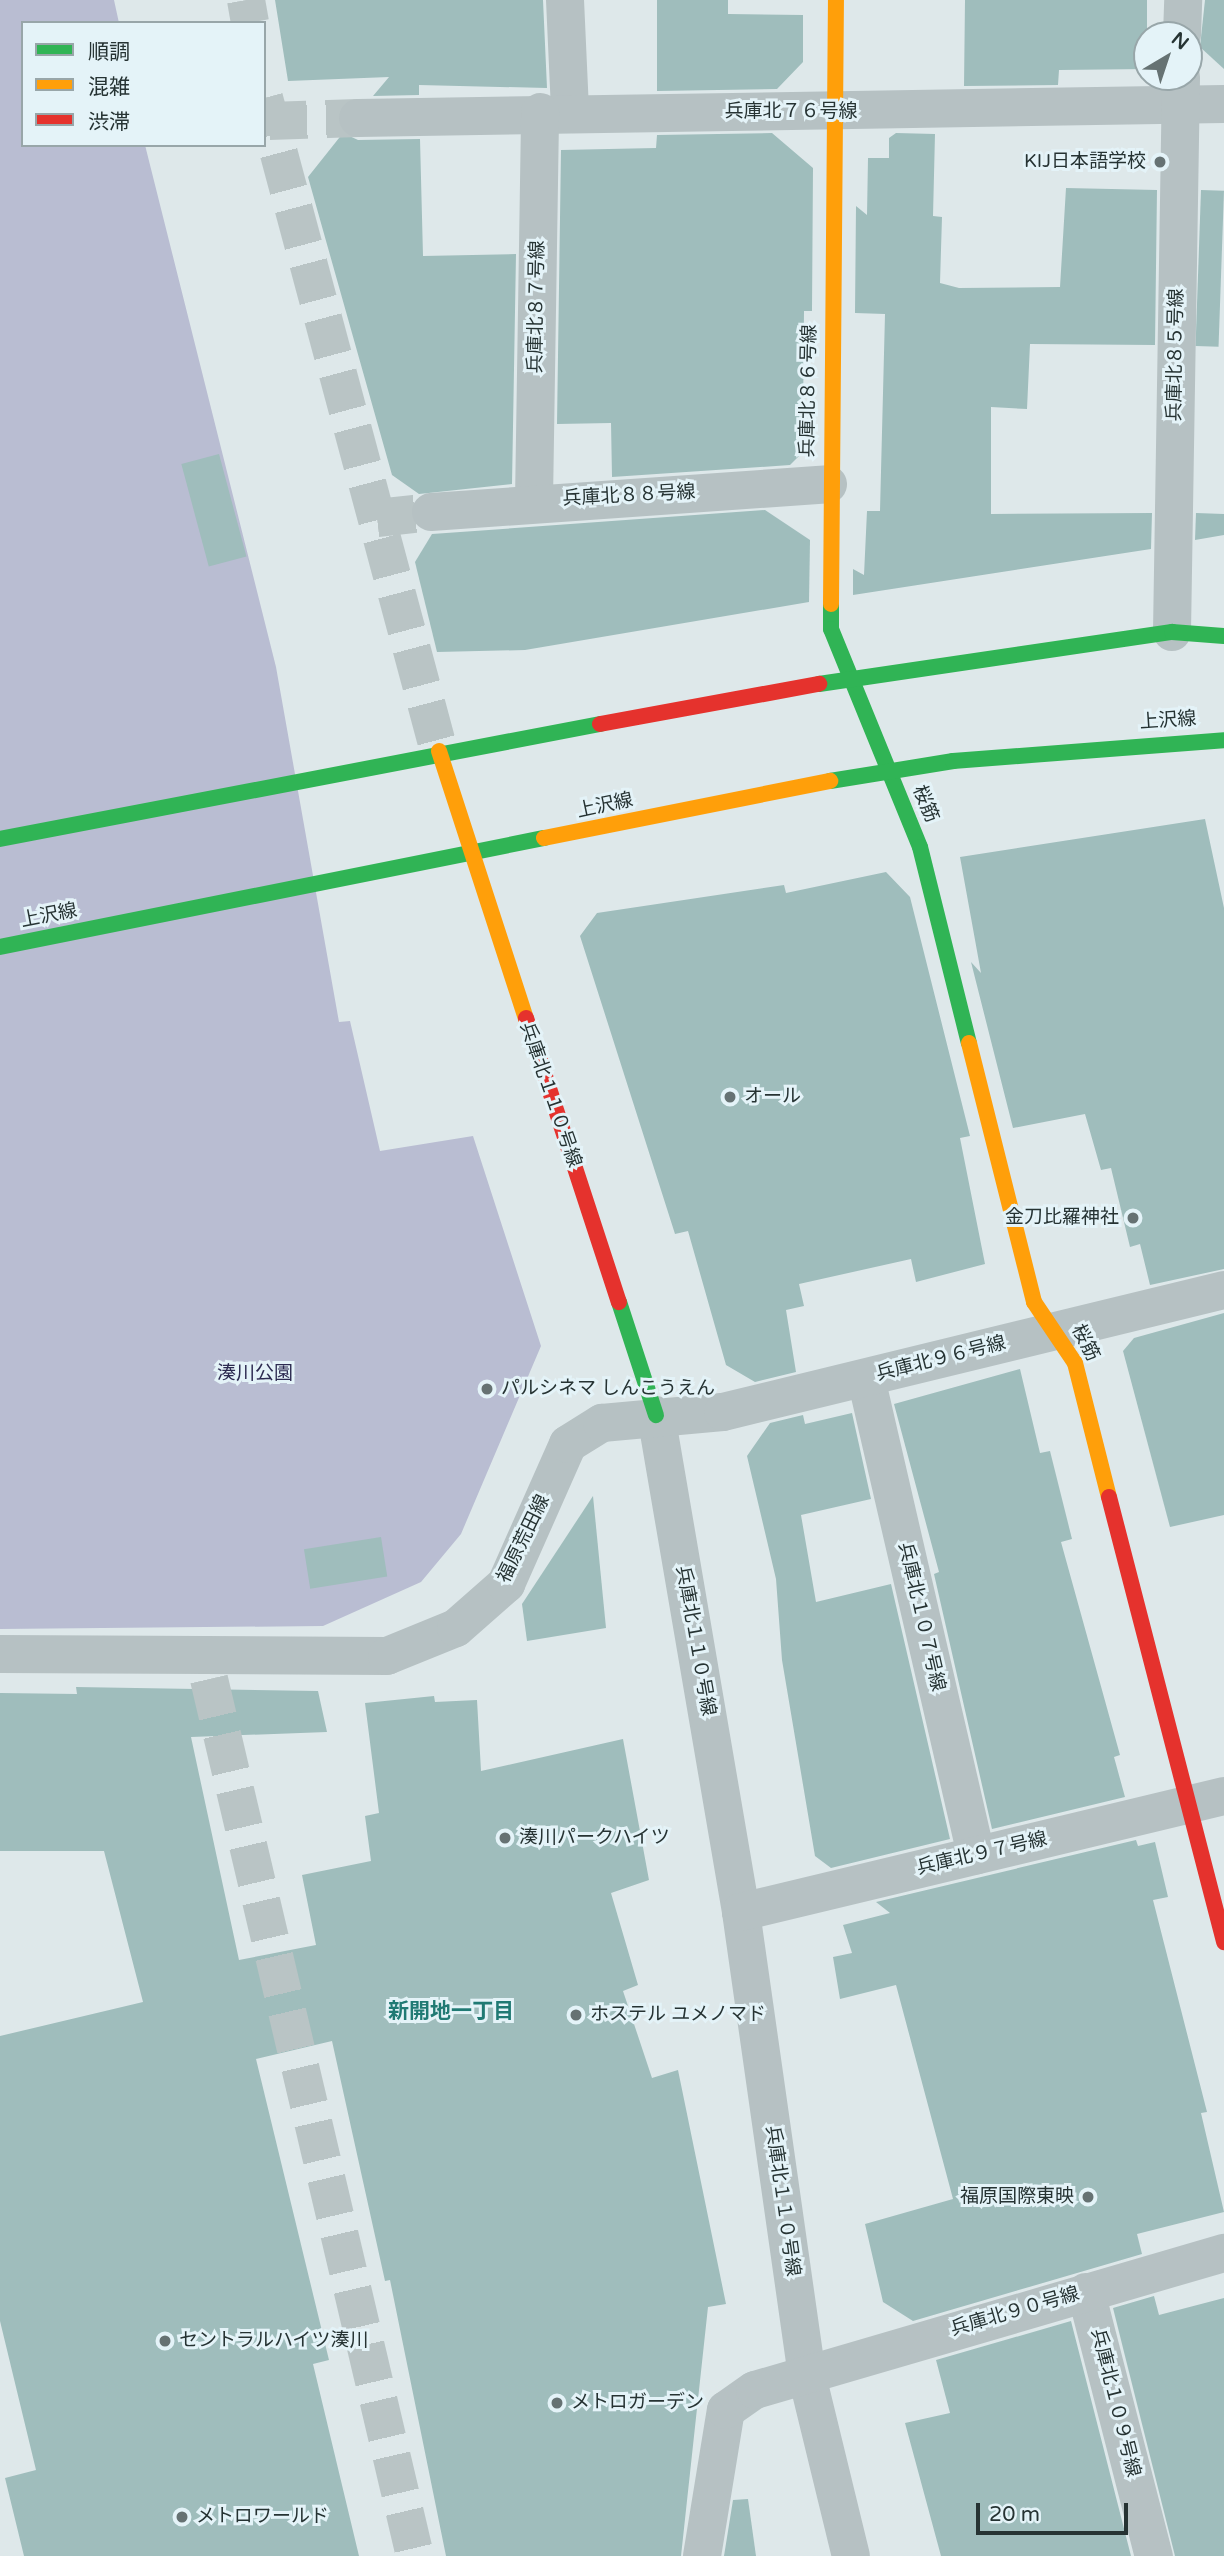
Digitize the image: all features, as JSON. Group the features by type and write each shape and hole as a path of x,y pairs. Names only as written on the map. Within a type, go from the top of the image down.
{"street":[{"name":"兵庫北８７号線","path":"534,501 555,112 565,0"},
{"name":"兵庫北８６号線","path":"836,0 828,484 831,629 888,772"},
{"path":"1182,0 1182,21"},
{"name":"兵庫北７６号線","path":"358,118 555,112 836,113 1181,91 1224,104"},
{"name":"兵庫北８５号線","path":"1172,632 1181,91"},
{"name":"兵庫北８８号線","path":"431,512 534,501 828,484"},
{"path":"0,839 439,751 850,679 1172,632 1224,636"},
{"name":"上沢線","path":"0,947 888,772 1224,740"},
{"name":"兵庫北１１０号線","path":"439,751 470,856 656,1415 741,1912 808,2380 851,2556"},
{"name":"桜筋","path":"888,772 920,847 1034,1302 1075,1363 1207,1801 1224,1942"},
{"name":"兵庫北９６号線","path":"656,1415 723,1412 1224,1290"},
{"name":"兵庫北１０７号線","path":"866,1378 976,1855"},
{"name":"福原荒田線","path":"0,1654 387,1656 456,1628 506,1584 568,1444 602,1423 656,1415"},
{"name":"兵庫北９７号線","path":"741,1912 1207,1801"},
{"name":"兵庫北９０号線","path":"702,2556 726,2410 755,2390 808,2380 1086,2292 1224,2253"},
{"name":"兵庫北１０９号線","path":"1086,2292 1154,2556"}],"green space":[{"name":"湊川公園","path":"0,0 114,0 119,21 21,21 21,147 146,147 276,667 339,1022 350,1021 380,1151 473,1136 541,1346 461,1534 421,1582 323,1626 0,1629"}],"building":[{"path":"275,0 543,0 547,88 419,85 419,95 373,96 389,77 288,81"},
{"path":"657,0 728,0 728,14 803,15 803,62 777,89 657,91"},
{"path":"965,0 1147,0 1147,21 1133,21 1133,69 1059,70 1058,85 964,86"},
{"path":"1205,0 1224,0 1224,69 1203,50"},
{"path":"343,133 358,140 420,139 423,256 516,254 512,484 419,494 392,475 308,177"},
{"path":"772,133 813,168 812,311 804,311 803,419 811,419 811,444 790,465 612,477 611,423 557,424 561,150 656,148 657,135"},
{"path":"896,133 935,134 933,216 942,217 940,283 959,288 1060,287 1066,188 1157,190 1155,345 1030,344 1027,409 991,407 991,514 1152,513 1151,549 853,595 853,569 864,575 867,511 880,511 885,314 855,313 856,206 867,215 868,158 889,158 889,138"},
{"path":"1201,190 1224,191 1219,347 1196,346"},
{"path":"219,454 246,556 209,566 181,464"},
{"path":"765,510 810,540 809,602 525,650 437,652 415,562 432,534"},
{"path":"1196,513 1224,514 1224,535 1195,540"},
{"path":"1205,819 1224,908 1224,1269 1150,1285 1140,1244 1130,1247 1111,1168 1101,1170 1085,1114 1013,1128 971,962 981,973 960,857"},
{"path":"886,872 910,897 970,1136 960,1138 985,1264 916,1282 911,1259 799,1284 804,1306 786,1310 796,1372 755,1382 726,1365 688,1231 675,1234 580,936 597,913 784,885 786,893"},
{"path":"1224,1313 1224,1515 1170,1527 1123,1351 1134,1338"},
{"path":"1020,1369 1040,1453 1050,1451 1072,1539 1061,1542 1120,1755 1114,1757 1125,1797 992,1829 934,1574 939,1572 894,1404"},
{"path":"852,1413 871,1499 801,1515 816,1602 891,1584 950,1839 831,1868 815,1856 782,1660 776,1579 747,1456 770,1423 803,1415 805,1424"},
{"path":"593,1496 606,1628 527,1641 522,1604"},
{"path":"381,1537 387,1577 310,1589 304,1549"},
{"path":"76,1687 318,1691 327,1732 191,1737 239,1960 316,1945 302,1875 371,1861 365,1816 379,1813 365,1703 434,1696 435,1702 477,1700 481,1771 623,1739 649,1880 611,1893 638,1985 623,1991 652,2078 678,2070 726,2304 708,2307 681,2556 446,2556 390,2280 385,2281 332,2041 256,2059 329,2360 313,2364 359,2556 24,2556 5,2478 36,2470 0,2321 0,2036 143,2002 104,1851 0,1851 0,1693 77,1694"},
{"path":"1136,1840 1138,1846 1155,1842 1168,1897 1153,1900 1207,2112 1201,2113 1224,2212 1137,2234 1142,2254 913,2321 883,2302 865,2224 953,2199 896,1985 840,1999 833,1957 852,1953 843,1925 890,1913 876,1902"},
{"path":"1154,2296 1159,2315 1224,2298 1224,2556 1175,2556 1113,2308"},
{"path":"1071,2321 1131,2556 941,2556 905,2423 950,2413 936,2360"},
{"path":"748,2499 756,2556 724,2556 733,2500"}],"tunnel":[{"path":"246,0 250,21"},
{"path":"266,105 439,751"},
{"path":"269,121 358,118"},
{"path":"377,518 431,512"},
{"path":"209,1679 415,2556"}],"traffic: fast":[{"path":"831,604 831,629 920,847 969,1043"},
{"path":"819,684 1172,632 1224,636"},
{"path":"0,839 600,724"},
{"path":"830,781 953,761 1224,740"},
{"path":"0,947 544,838"},
{"path":"619,1302 656,1415"}],"traffic: slow":[{"path":"831,604 836,0"},
{"path":"439,751 526,1018"},
{"path":"544,838 830,781"},
{"path":"969,1043 1034,1302 1075,1363 1109,1497"}],"traffic: jam":[{"path":"600,724 819,684"},
{"path":"526,1018 619,1302"},
{"path":"1109,1497 1224,1942"}],"place":[{"name":"KIJ日本語学校","path":"1160,162"},
{"name":"オール","path":"730,1097"},
{"name":"金刀比羅神社","path":"1133,1218"},
{"name":"パルシネマ しんこうえん","path":"487,1389"},
{"name":"湊川パークハイツ","path":"505,1838"},
{"name":"ホステル ユメノマド","path":"576,2015"},
{"name":"福原国際東映","path":"1088,2197"},
{"name":"セントラルハイツ湊川","path":"165,2341"},
{"name":"メトロガーデン","path":"557,2403"},
{"name":"メトロワールド","path":"182,2517"}],"district":[{"name":"新開地一丁目","path":"451,2012"}]}
